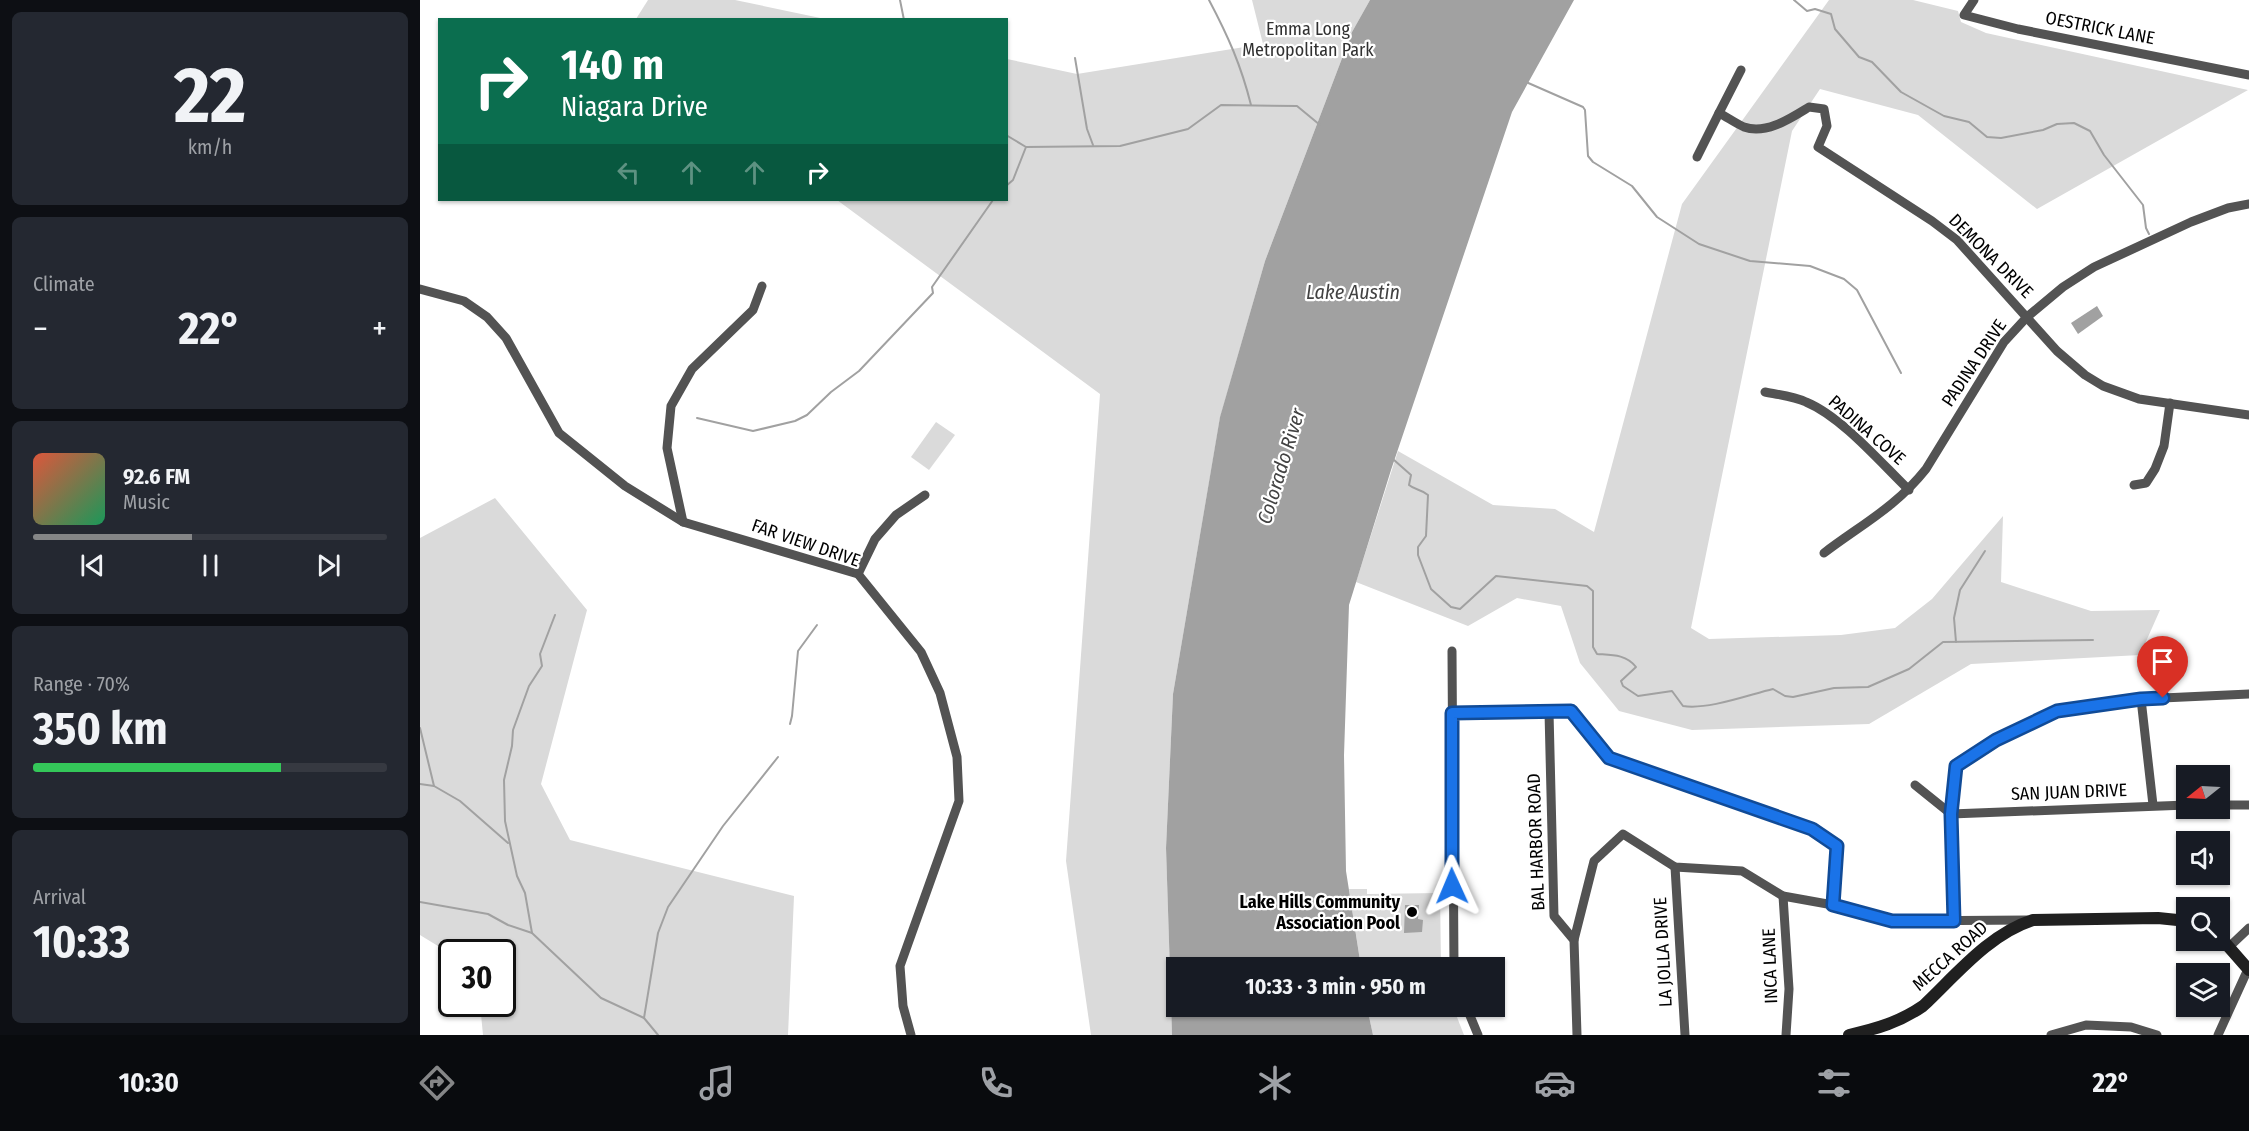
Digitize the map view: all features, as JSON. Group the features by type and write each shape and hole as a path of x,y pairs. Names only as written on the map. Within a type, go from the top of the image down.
{"street":[{"name":"OESTRICK LANE","path":"1974,0 1964,15 2018,29 2249,75"},
{"path":"1697,157 1741,70"},
{"name":"DEMONA DRIVE","path":"1719,113 1745,127 1766,128 1796,115 1809,106 1824,109 1827,126 1818,147 1932,221 1957,240 2057,351 2085,375 2139,399 2249,415"},
{"name":"PADINA DRIVE","path":"1824,553 1882,513 1909,490 1926,470 2000,348 2027,317 2063,287 2094,267 2207,215 2249,204"},
{"path":"683,522 667,448 671,406 692,369 753,310 762,286"},
{"name":"FAR VIEW DRIVE","path":"420,289 464,301 487,317 506,338 559,433 626,486 683,522 858,574 921,652 940,693 957,757 959,801 900,966 903,1006 911,1035"},
{"name":"PADINA COVE","path":"1765,392 1792,397 1822,411 1842,426 1909,490"},
{"path":"2134,485 2146,483 2158,464 2164,446 2170,403"},
{"path":"858,574 875,539 896,515 925,495"},
{"path":"1452,651 1454,957"},
{"path":"1954,921 1951,814 1956,766 1996,740 2057,711 2141,699 2249,694"},
{"path":"2141,699 2153,806"},
{"path":"1452,713 1571,711 1609,758 1812,829 1837,846 1833,905"},
{"name":"BAL HARBOR ROAD","path":"1549,712 1554,916 1574,940"},
{"path":"1915,785 1951,814"},
{"name":"SAN JUAN DRIVE","path":"1951,814 2176,805"},
{"path":"2230,805 2249,805"},
{"path":"1577,1035 1574,940 1594,861 1623,834 1675,867 1742,871 1784,896 1833,905 1892,921 2032,920"},
{"name":"LA JOLLA DRIVE","path":"1675,867 1685,1035"},
{"name":"INCA LANE","path":"1784,896 1789,990 1786,1035"},
{"name":"MECCA ROAD","path":"1849,1035 1881,1027 1923,1006 1994,940 2017,925 2032,920 2158,918 2176,920"},
{"path":"2218,1035 2249,970 2230,946 2249,928"},
{"path":"1471,1017 1478,1035"},
{"path":"2051,1035 2086,1025 2131,1027 2157,1035"}],"green space":[{"path":"648,0 735,0 820,18 637,18"},
{"name":"Emma Long Metropolitan Park","path":"1252,0 1370,0 1352,32 1265,261 1220,418 1173,694 1166,848 1169,957 1166,957 1166,1017 1171,1017 1172,1035 1091,1035 1066,861 1100,394 838,201 1008,201 1008,59 1077,74 1263,44"},
{"path":"1829,0 1913,0 1958,11 1961,22 1986,33 2248,90 2037,209 1918,115 1820,89 1792,131 1691,628 1709,639 1841,635 1895,628 1932,599 2003,516 2001,582 2091,611 2160,610 2140,655 1971,664 1869,724 1692,730 1619,711 1580,663 1561,606 1517,598 1468,626 1356,582 1398,451 1493,505 1555,509 1594,532 1682,204"},
{"path":"936,422 955,435 929,470 911,457"},
{"path":"495,498 587,610 541,784 570,840 794,896 788,1035 483,1035 481,1017 516,1017 516,939 438,939 438,946 420,935 420,538"},
{"path":"1349,889 1367,889 1367,894 1440,893 1441,957 1359,957"},
{"path":"1369,1017 1457,1017 1464,1035 1373,1035"}],"water":[{"name":"Lake Austin","path":"1370,0 1574,0 1512,112 1391,470 1349,605 1344,755 1346,871 1359,957 1169,957 1166,848 1173,694 1220,417 1265,261 1352,32"},
{"path":"2097,306 2103,316 2078,334 2071,323"},
{"name":"Lake Hills Community Association Pool","path":"1405,905 1419,905 1418,919 1423,920 1422,932 1404,933"},
{"name":"Lake Austin","path":"1171,1017 1369,1017 1373,1035 1172,1035"}],"waterway":[{"path":"900,0 904,18"},
{"path":"1209,0 1233,51 1251,105"},
{"path":"1794,0 1807,11 1815,9 1831,14 1835,29 1859,57 1872,62 1901,92 1944,116 1969,122 1987,137 2001,138 2043,130 2057,124 2074,123 2090,131 2104,155 2143,205 2149,234"},
{"path":"1075,58 1087,129 1093,145"},
{"path":"1526,82 1583,107 1588,156 1593,162 1632,186 1657,217 1699,244 1750,261 1810,266 1844,279 1857,290 1901,373"},
{"path":"1008,136 1026,147 1120,146 1188,129 1221,105 1297,106 1320,125"},
{"path":"1008,184 1013,180 1026,147"},
{"path":"697,418 753,431 795,421 807,415 831,392 859,371 933,293 932,287 992,201"},
{"path":"1394,460 1411,475 1409,485 1428,495 1426,536 1418,547 1418,555 1431,589 1451,607 1460,609 1496,576 1587,586 1593,591 1593,647 1597,654 1623,657 1636,667 1621,681 1623,686 1638,696 1672,691 1683,706 1693,707 1716,704 1773,689 1785,696 1793,697 1834,688 1868,687 1909,669 1943,642 2093,640"},
{"path":"1956,642 1954,618 1960,590 1985,551"},
{"path":"555,615 540,654 542,666 529,686 513,730 512,746 504,780 505,821 517,876 525,893 532,933 601,998 644,1018"},
{"path":"790,724 798,651 817,625"},
{"path":"420,728 434,786"},
{"path":"658,1035 644,1018 658,933 668,907 723,826 778,757"},
{"path":"420,784 434,786 460,801 508,843"},
{"path":"420,902 488,914 508,925 532,933"}],"place":[{"name":"Lake Hills Community Association Pool","path":"1412,912"}],"route":[{"path":"1452,886 1452,713 1571,711 1609,758 1812,829 1837,846 1833,905 1892,921 1954,921 1951,814 1956,766 1996,740 2057,711 2163,698"}],"water label":[{"name":"Colorado River","path":"1281,466"}]}
